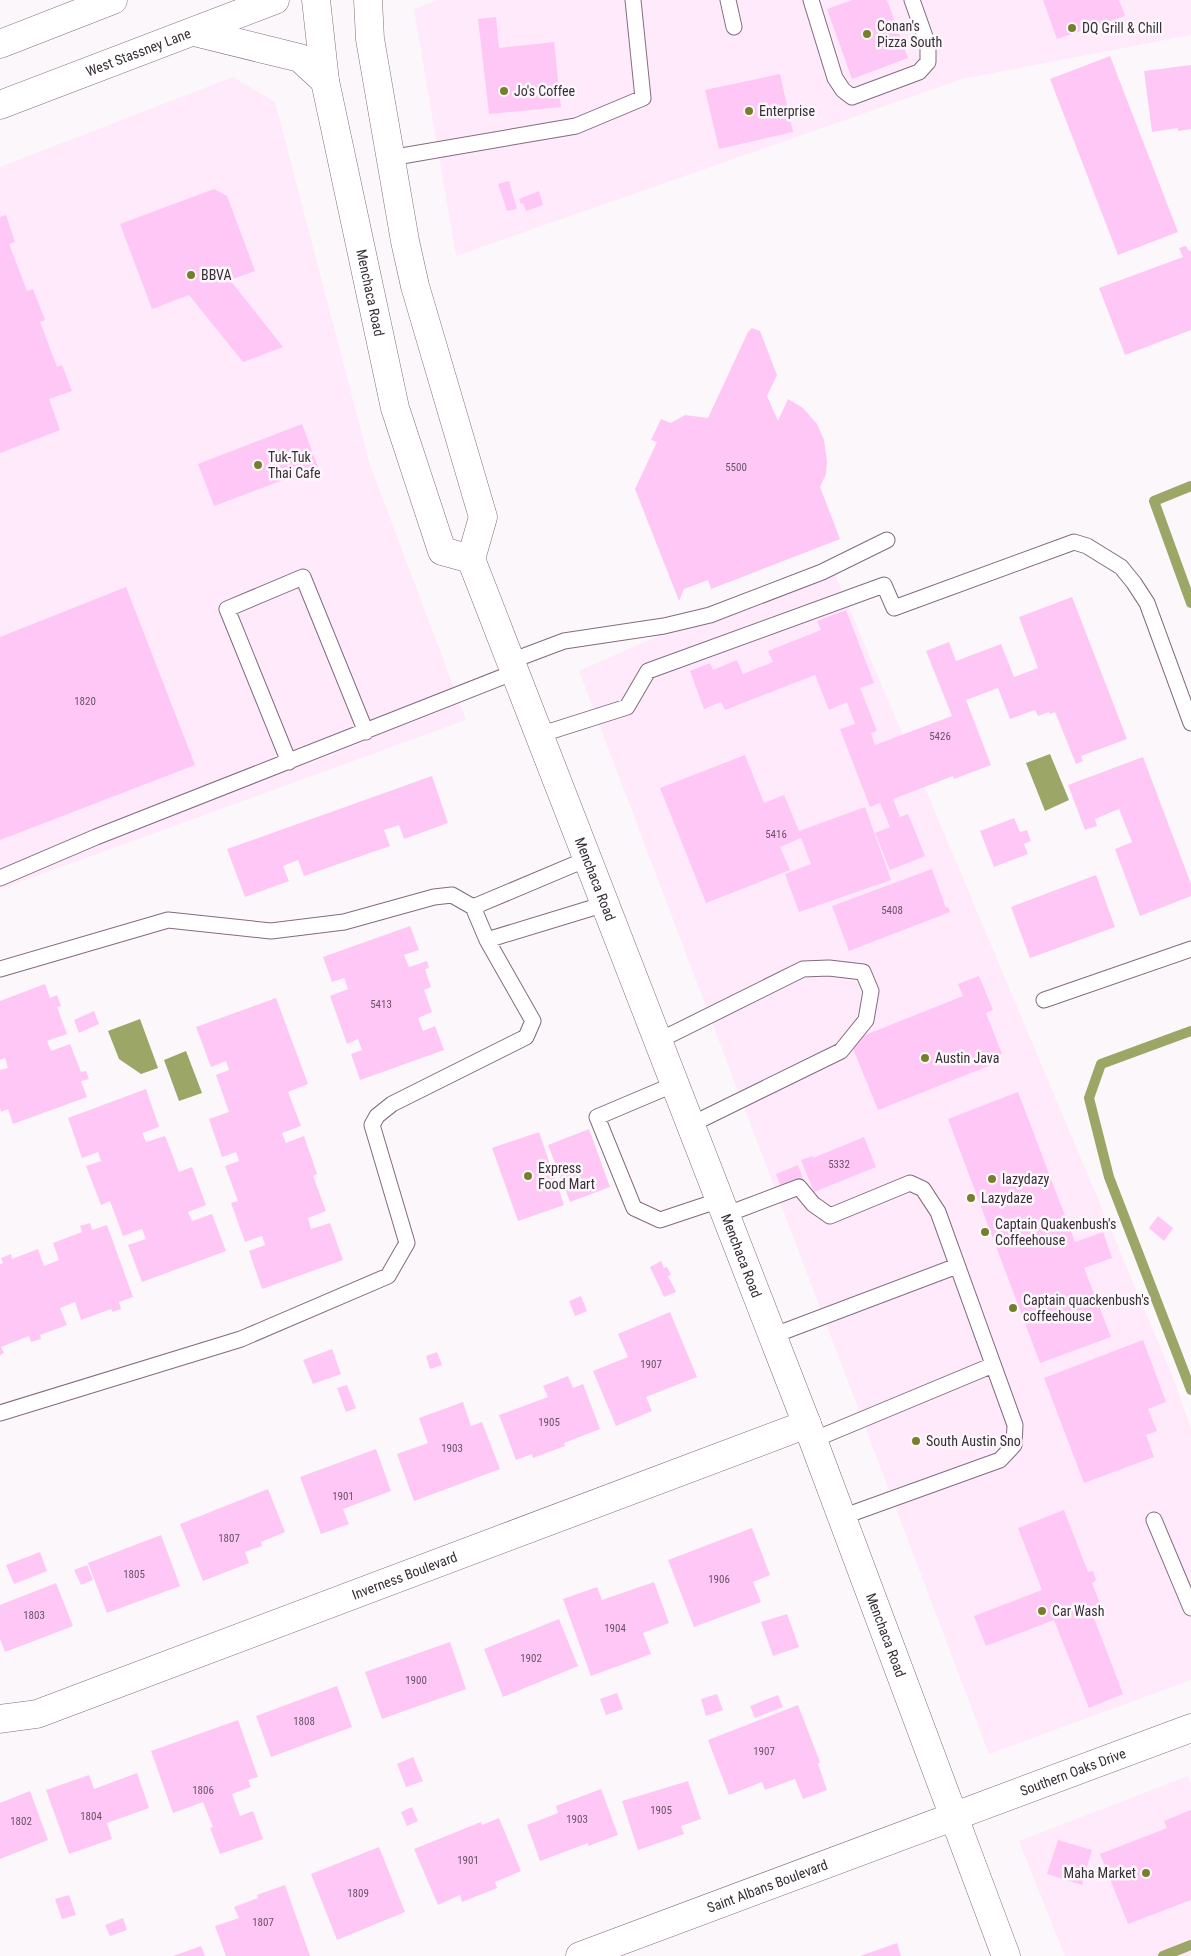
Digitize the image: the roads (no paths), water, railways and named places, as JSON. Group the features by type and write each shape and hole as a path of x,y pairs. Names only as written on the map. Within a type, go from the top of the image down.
{"main road":[{"path":"0,44 113,0"},
{"name":"West Stassney Lane","path":"0,105 275,0"},
{"name":"Menchaca Road","path":"316,0 325,81 395,408 442,551 471,559 810,1432 1006,1956"},
{"path":"368,0 370,39 405,241 415,286 483,517 471,559"},
{"path":"194,32 300,58 325,81"},
{"name":"Inverness Boulevard","path":"0,1719 37,1714 810,1432"},
{"name":"Southern Oaks Drive","path":"955,1817 1191,1728"},
{"name":"Saint Albans Boulevard","path":"580,1956 955,1817"}],"lane":[{"path":"390,158 576,126 643,98 633,0"},
{"path":"728,0 734,27"},
{"path":"811,0 834,78 843,90 852,97 919,72 928,62 928,45 912,0"},
{"path":"0,878 96,837 366,732 513,667 564,641 664,626 710,615 822,572 886,540"},
{"path":"539,735 626,707 648,671 884,585 894,608 1074,542 1087,546 1121,567 1147,603 1191,723"},
{"path":"290,762 226,609 303,577 366,732"},
{"path":"473,907 587,859"},
{"path":"0,969 168,920 271,931 344,922 434,897 452,895 473,907 487,940 533,1021 526,1037 392,1104 377,1116 372,1125 407,1243 388,1276 241,1338 0,1414"},
{"path":"487,940 605,904"},
{"path":"1044,1000 1191,949"},
{"path":"658,1041 803,969 829,968 863,972 871,991 866,1020 841,1051 690,1125"},
{"path":"675,1084 597,1117 634,1208 660,1220 722,1208 799,1187 813,1204 830,1216 910,1183 924,1189 938,1212 1015,1425 1014,1445 1000,1460 842,1517"},
{"path":"772,1336 958,1266"},
{"path":"810,1432 993,1365"},
{"path":"1154,1520 1191,1608"}],"waterway":[{"path":"1191,486 1154,501 1191,603"},
{"path":"1191,1031 1101,1064 1089,1098 1109,1177 1191,1390"},
{"path":"1163,1956 1191,1945"}],"place":[{"name":"DQ Grill & Chill","path":"1072,28"},
{"name":"Conan's Pizza South","path":"867,34"},
{"name":"Jo's Coffee","path":"504,91"},
{"name":"Enterprise","path":"749,111"},
{"name":"BBVA","path":"191,275"},
{"name":"Tuk-Tuk Thai Cafe","path":"258,465"},
{"name":"Austin Java","path":"925,1058"},
{"name":"Express Food Mart","path":"528,1176"},
{"name":"lazydazy","path":"992,1179"},
{"name":"Lazydaze","path":"971,1198"},
{"name":"Captain Quakenbush's Coffeehouse","path":"985,1232"},
{"name":"Captain quackenbush's coffeehouse","path":"1013,1308"},
{"name":"South Austin Sno","path":"916,1441"},
{"name":"Car Wash","path":"1042,1611"},
{"name":"Maha Market","path":"1146,1873"}]}
